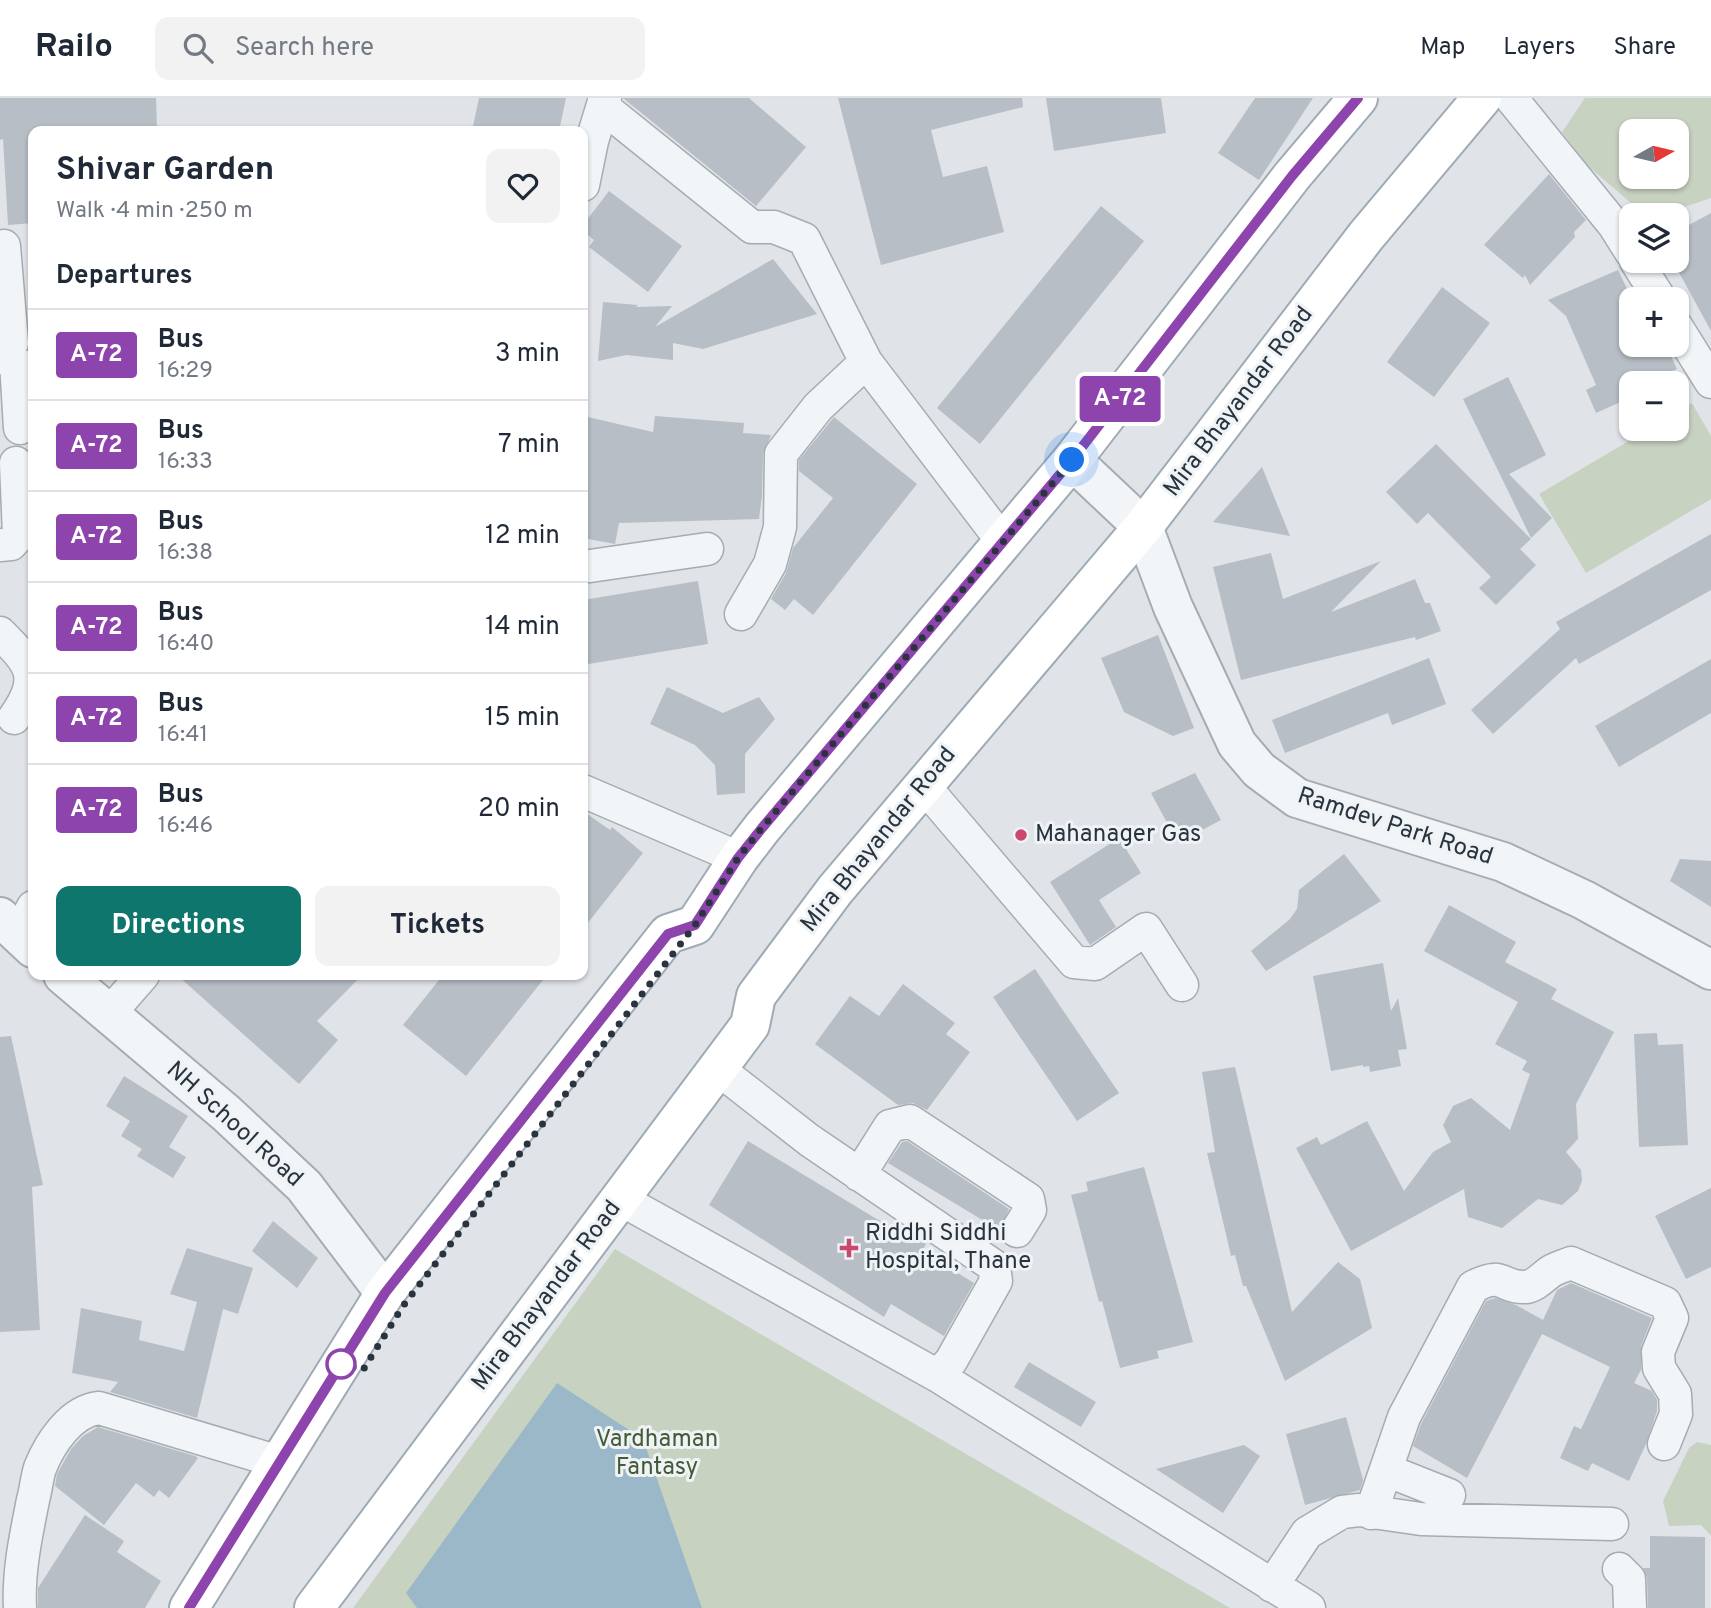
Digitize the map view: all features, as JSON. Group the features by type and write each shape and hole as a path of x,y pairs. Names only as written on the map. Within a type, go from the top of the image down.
{"main road":[{"path":"219,1608 403,1306 695,925 738,858 1072,460 1292,176 1358,98"},
{"name":"Mira Bhayandar Road","path":"314,1608 750,1025 756,996 835,890 1143,527 1366,236 1482,98"},
{"path":"189,1608 385,1293 668,934 695,925"},
{"path":"287,1608 320,1556 756,996"}],"street":[{"path":"1511,98 1619,233"},
{"path":"588,161 604,102 752,227 774,227 804,239 866,362 1003,542"},
{"path":"4,246 11,347 8,357 16,362 20,428"},
{"path":"1689,347 1711,382"},
{"path":"741,614 770,564 780,527 781,454 818,407 866,362"},
{"name":"Ramdev Park Road","path":"1072,460 1143,527 1173,607 1237,744 1259,770 1297,798 1503,862 1584,900 1711,970"},
{"path":"0,545 11,544 19,535 16,463"},
{"path":"588,566 706,549"},
{"path":"0,633 26,660 28,668"},
{"path":"15,718 24,705 28,686"},
{"path":"923,785 1074,962 1095,964 1146,929 1182,985"},
{"path":"588,793 738,858"},
{"name":"NH School Road","path":"69,980 226,1113 304,1186 385,1293"},
{"path":"108,1015 139,980"},
{"path":"718,1069 859,1175 994,1266 996,1281 951,1361 938,1376"},
{"path":"859,1175 890,1126 910,1121 1028,1199 1030,1210 1017,1231"},
{"path":"620,1199 938,1376 1309,1608"},
{"path":"1371,1513 1404,1416 1473,1287 1487,1279 1500,1279 1516,1286 1529,1287 1552,1271 1571,1264 1665,1303 1672,1318 1658,1352 1660,1368 1675,1394 1676,1414 1664,1444"},
{"path":"20,1608 19,1592 25,1538 40,1468 61,1431 89,1409 99,1408 279,1462"},
{"path":"1386,1469 1440,1492 1421,1519"},
{"path":"1272,1586 1307,1533 1342,1512 1359,1510 1421,1519 1612,1524"},
{"path":"1619,1569 1629,1579 1630,1608"}],"green space":[{"path":"1585,98 1711,98 1711,198 1689,205 1689,203 1631,203 1587,165 1562,132"},
{"path":"1692,403 1711,436 1711,499 1586,573 1539,494 1629,441 1689,441 1689,405"},
{"name":"Vardhaman Fantasy","path":"615,1249 1230,1608 353,1608"},
{"path":"1697,1442 1711,1445 1711,1536 1701,1525 1669,1526 1663,1501 1689,1448"}],"water":[{"path":"557,1383 643,1439 702,1608 417,1608 406,1593"}],"building":[{"path":"0,98 156,98 157,126 28,126 28,223 8,225 3,139 0,140"},
{"path":"479,98 566,98 560,126 473,126"},
{"path":"623,98 749,98 806,147 756,206"},
{"path":"838,98 1022,98 1023,107 931,130 943,177 987,166 1004,232 881,265"},
{"path":"1046,98 1161,98 1166,133 1054,151"},
{"path":"1255,98 1313,98 1259,180 1218,153"},
{"path":"1549,174 1586,220 1574,232 1575,237 1530,285 1525,275 1523,278 1484,245"},
{"path":"609,191 682,246 648,292 589,247 594,240 588,235 588,218"},
{"path":"1101,206 1144,241 980,444 937,408"},
{"path":"1711,213 1711,331 1679,273 1689,273 1689,225"},
{"path":"773,259 817,314 703,349 673,343 673,360 626,355 598,361 603,302 638,305 636,307 672,306 655,327"},
{"path":"1618,270 1626,287 1619,287 1619,357 1672,357 1677,369 1619,371 1619,403 1596,413 1586,390 1596,385 1566,316 1548,300"},
{"path":"1442,287 1490,323 1434,397 1387,362"},
{"path":"1508,377 1546,455 1509,474 1552,518 1531,538 1463,399"},
{"path":"655,416 744,423 743,433 771,435 763,454 759,519 619,523 615,544 588,539 588,417 653,432"},
{"path":"834,417 917,484 813,615 794,599 785,610 771,599 786,573 793,548 833,498 799,471 799,460"},
{"path":"1436,444 1531,539 1520,549 1536,565 1496,605 1479,588 1491,577 1428,513 1417,524 1386,492"},
{"path":"1262,467 1290,536 1213,522"},
{"path":"1711,534 1711,590 1579,664 1576,658 1493,734 1471,710 1560,629 1556,622"},
{"path":"1271,553 1283,599 1381,561 1331,612 1415,579 1425,603 1430,603 1441,631 1416,640 1415,637 1241,680 1213,567"},
{"path":"698,581 708,644 588,664 588,599"},
{"path":"1158,635 1194,728 1173,736 1124,712 1101,658"},
{"path":"1429,658 1446,704 1392,725 1388,713 1285,753 1272,720"},
{"path":"1711,659 1711,713 1619,767 1595,726"},
{"path":"667,687 723,713 759,697 775,719 745,754 745,793 717,795 715,765 695,745 650,724"},
{"path":"1195,773 1221,820 1178,843 1151,793"},
{"path":"588,815 610,830 612,827 643,853 588,923"},
{"path":"1119,838 1141,873 1099,900 1116,927 1090,945 1050,882"},
{"path":"1344,854 1381,901 1266,971 1251,951 1289,920 1297,909 1299,890"},
{"path":"1680,859 1711,861 1711,907 1670,881"},
{"path":"1449,905 1516,942 1505,962 1557,989 1551,999 1614,1032 1576,1104 1578,1139 1566,1152 1581,1170 1582,1181 1578,1191 1562,1205 1538,1199 1502,1228 1468,1217 1464,1189 1351,1251 1296,1148 1317,1137 1321,1145 1367,1121 1404,1191 1433,1152 1451,1142 1443,1125 1453,1106 1471,1098 1510,1130 1530,1074 1522,1070 1527,1061 1495,1044 1518,1002 1424,951"},
{"path":"1383,963 1391,1011 1398,998 1407,1049 1398,1050 1401,1066 1370,1072 1369,1066 1363,1065 1331,1071 1313,976"},
{"path":"1035,969 1119,1093 1077,1121 993,997"},
{"path":"183,980 357,980 317,1021 338,1040 299,1084"},
{"path":"439,980 543,980 466,1076 403,1025"},
{"path":"903,984 955,1023 946,1034 970,1052 927,1110 913,1103 898,1105 815,1044 850,996 879,1016"},
{"path":"1657,1033 1658,1045 1683,1044 1688,1145 1639,1147 1634,1034"},
{"path":"11,1036 43,1185 32,1187 40,1330 0,1332 0,1037"},
{"path":"1235,1067 1292,1312 1338,1262 1360,1279 1372,1328 1285,1381 1246,1286 1243,1286 1235,1255 1231,1256 1207,1153 1215,1152 1202,1072"},
{"path":"124,1076 188,1116 169,1147 186,1157 173,1178 137,1156 142,1149 121,1136 130,1121 106,1106"},
{"name":"Riddhi Siddhi Hospital, Thane","path":"748,1141 875,1218 926,1244 922,1251 974,1283 944,1336 891,1304 884,1317 709,1205"},
{"path":"907,1141 1009,1209 999,1230 888,1163 902,1142"},
{"path":"1144,1167 1193,1342 1157,1351 1159,1358 1120,1368 1102,1301 1099,1302 1071,1195 1088,1191 1086,1182"},
{"path":"1711,1188 1711,1267 1686,1279 1655,1216"},
{"path":"273,1221 318,1258 297,1288 252,1251"},
{"path":"187,1248 253,1268 238,1314 223,1309 197,1418 110,1392 118,1382 72,1373 81,1308 142,1321 139,1340 184,1351 197,1302 170,1294"},
{"path":"1571,1283 1652,1318 1641,1346 1641,1370 1634,1383 1652,1391 1657,1400 1657,1411 1629,1481 1592,1463 1588,1471 1560,1458 1574,1426 1581,1429 1610,1367 1542,1334 1467,1478 1413,1446 1421,1424 1486,1301 1495,1298 1516,1305 1543,1320 1557,1290"},
{"path":"1029,1362 1096,1402 1081,1427 1014,1387"},
{"path":"1346,1417 1363,1480 1360,1490 1305,1505 1286,1434"},
{"path":"98,1427 198,1458 169,1498 159,1490 154,1497 136,1483 104,1525 55,1486 57,1474 71,1449 83,1436"},
{"path":"1244,1445 1260,1456 1223,1513 1156,1469"},
{"path":"85,1515 124,1541 117,1552 161,1581 145,1608 38,1608 38,1588"},
{"path":"1650,1536 1705,1537 1705,1608 1648,1608 1647,1578 1643,1568 1650,1568"}],"bus line":[{"name":"A-72","path":"189,1608 385,1293 668,934 695,925 738,858 762,828 1072,460 1292,176 1358,98"}],"place":[{"name":"Mahanager Gas","path":"1021,835"},
{"name":"Riddhi Siddhi Hospital, Thane","path":"849,1248"}],"route":[{"path":"341,1364 363,1370 403,1306 695,925 738,858 1072,460"}]}
